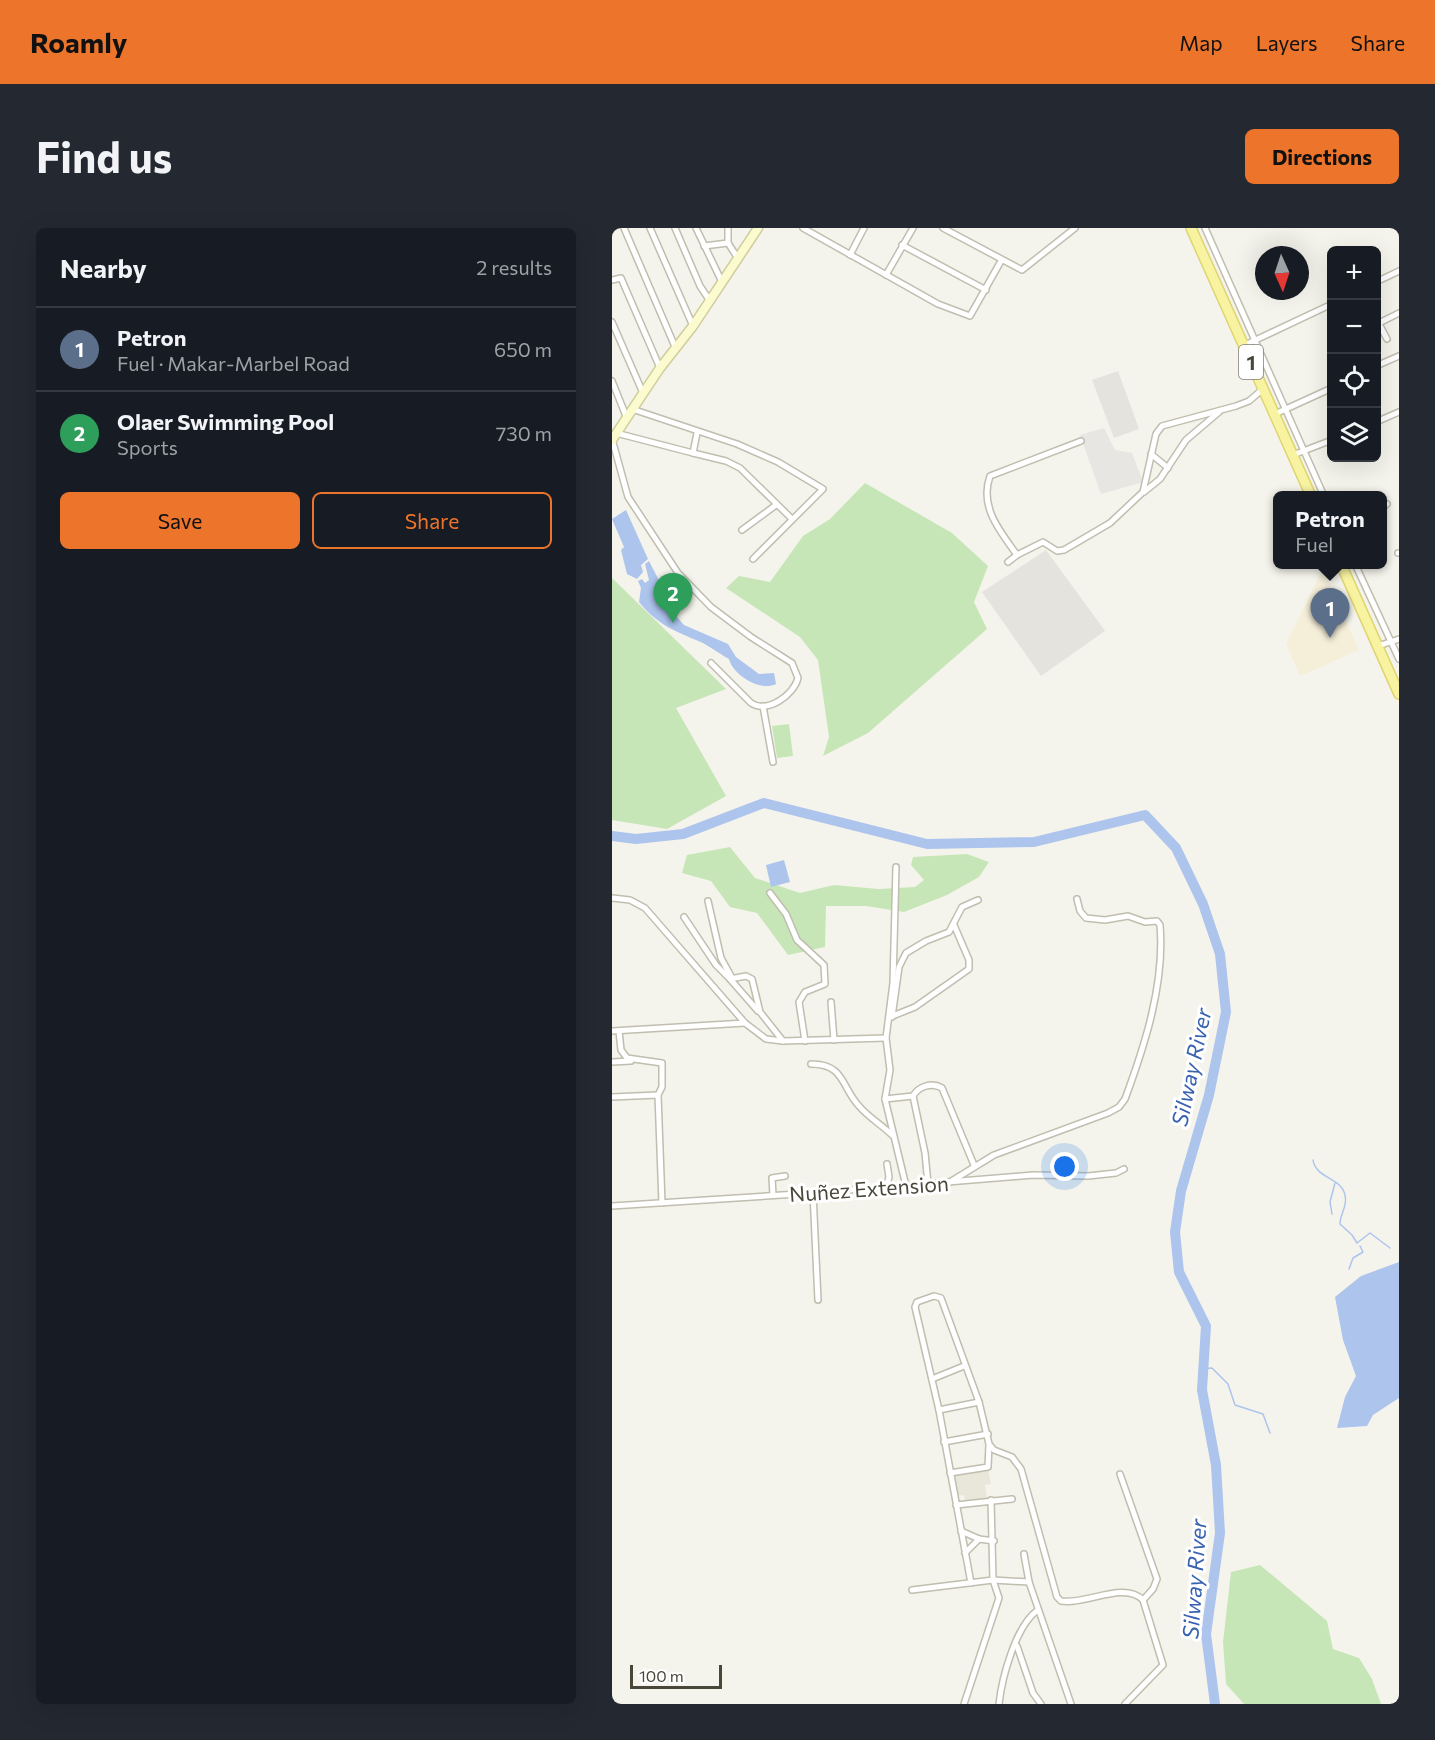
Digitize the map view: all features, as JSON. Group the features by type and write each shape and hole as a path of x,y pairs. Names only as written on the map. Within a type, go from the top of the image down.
{"main road":[{"path":"613,438 660,368 693,326 758,228"},
{"name":"1","path":"1191,228 1309,491"},
{"path":"1343,569 1399,694"}],"street":[{"path":"624,228 676,349"},
{"path":"650,228 693,326"},
{"path":"675,228 700,286 710,301"},
{"path":"696,228 722,282"},
{"path":"728,228 728,243 737,257"},
{"path":"803,228 938,304 970,316 1001,261"},
{"path":"850,255 864,228"},
{"path":"886,275 913,228"},
{"path":"943,228 1020,270 1026,269 1075,228"},
{"path":"1205,228 1288,408 1322,491"},
{"path":"704,246 728,243"},
{"path":"902,245 986,290"},
{"path":"1381,280 1399,271"},
{"path":"612,280 621,278 660,368"},
{"path":"1245,345 1327,306"},
{"path":"1381,320 1399,313"},
{"path":"612,322 643,393"},
{"path":"1381,328 1388,339"},
{"path":"1381,364 1399,356"},
{"path":"612,381 629,413 737,444 778,462 816,484 816,495 753,559"},
{"path":"1143,492 1156,434 1166,423 1220,411 1249,401 1263,389"},
{"path":"1275,414 1327,390"},
{"path":"1008,562 1043,542 1057,551 1064,550 1110,523 1168,468 1185,440 1220,411"},
{"path":"1381,420 1399,412"},
{"path":"693,453 697,433"},
{"path":"711,663 751,704 763,706 782,699 794,688 798,678 795,666 711,607 678,573 628,497 613,438 693,453 734,465 792,519"},
{"path":"1017,555 992,517 986,498 990,476 1081,441"},
{"path":"1293,455 1327,442"},
{"path":"1151,454 1168,468"},
{"path":"741,530 776,505"},
{"path":"1357,569 1399,659"},
{"path":"1378,646 1399,639"},
{"path":"763,706 773,762"},
{"path":"890,1017 894,974 896,867"},
{"path":"770,893 786,914 797,940 820,959 826,972 825,984 805,992 799,1002 806,1041"},
{"path":"612,898 630,900 645,908 745,1023 766,1039 806,1041 886,1038"},
{"path":"948,1183 974,1165 1108,1113 1119,1107 1125,1099 1145,1035 1161,968 1160,926 1157,921 1145,922 1128,916 1105,920 1086,918 1080,911 1077,899"},
{"path":"906,1186 885,1098 890,1070 886,1038 901,960 916,946 949,932 962,907 978,900"},
{"path":"708,901 722,958 731,979"},
{"path":"684,917 716,965 731,979 783,1041"},
{"path":"890,1017 930,998 969,969 969,960 953,923"},
{"path":"731,979 746,975 752,979 759,1012"},
{"path":"831,1002 834,1040"},
{"path":"632,1060 622,1053 615,1031 745,1023"},
{"path":"612,1062 632,1060 662,1063 662,1087 658,1095 662,1203"},
{"path":"811,1064 830,1067 842,1078 859,1107 894,1137"},
{"path":"885,1098 913,1096 923,1087 937,1085 942,1088 974,1165"},
{"path":"612,1097 658,1095"},
{"path":"913,1096 925,1153 928,1184"},
{"path":"885,1188 889,1177 887,1164"},
{"name":"Nuñez Extension","path":"612,1206 885,1188 1033,1175 1088,1176 1116,1173 1124,1169"},
{"path":"773,1195 772,1178 785,1176"},
{"path":"813,1193 818,1300"},
{"path":"950,1473 988,1467 989,1444 979,1402 940,1297 934,1296 917,1302 916,1309 939,1410 944,1442 971,1583"},
{"path":"932,1379 964,1366"},
{"path":"939,1410 979,1402"},
{"path":"944,1442 988,1434"},
{"path":"989,1444 994,1450 1012,1457 1021,1469 1057,1597 1061,1601 1077,1601 1127,1592 1138,1594 1143,1600 1164,1665 1125,1704"},
{"path":"1120,1473 1157,1580 1153,1589 1143,1600"},
{"path":"956,1505 1012,1499"},
{"path":"964,1704 999,1598 993,1581 994,1541 991,1500"},
{"path":"961,1530 979,1539 994,1541"},
{"path":"965,1553 979,1539"},
{"path":"1024,1554 1029,1582 1071,1704"},
{"path":"912,1590 993,1581 1029,1582"},
{"path":"999,1704 1005,1671 1023,1624 1038,1610"},
{"path":"1016,1645 1033,1693 1041,1704"}],"shaded area":[{"path":"1118,371 1139,429 1114,438 1092,380"},
{"path":"1104,428 1115,450 1132,453 1143,482 1101,494 1080,435"},
{"path":"1046,550 1105,631 1041,676 982,592"},
{"path":"1323,569 1359,650 1300,676 1286,644"},
{"path":"988,1469 991,1484 985,1485 987,1499 965,1502 964,1495 957,1496 953,1474"}],"green space":[{"path":"865,483 952,533 988,566 974,602 987,629 868,733 823,756 829,737 818,660 800,637 726,588 739,576 770,582 803,536 830,519"},
{"path":"612,578 726,689 676,708 726,796 667,829 612,820"},
{"path":"789,724 793,756 777,758 772,726"},
{"path":"730,847 755,878 800,893 834,885 879,889 915,887 924,880 911,865 913,857 967,854 989,862 979,877 947,895 904,912 866,906 826,906 825,947 788,955 757,913 730,907 711,881 682,873 687,855"},
{"path":"1260,1565 1327,1621 1333,1649 1359,1658 1372,1679 1381,1704 1244,1704 1226,1684 1223,1642 1231,1572"}],"water":[{"path":"626,510 648,559 641,565 643,572 637,579 627,574 621,550 624,547 612,519"},
{"path":"649,561 665,592 663,601 684,625 728,644 736,657 759,674 774,673 776,684 762,686 741,676 729,659 665,625 645,609 639,602 641,588 638,581 642,579 645,583 649,580 645,564"},
{"path":"784,860 790,882 771,887 766,865"},
{"path":"1399,1262 1399,1398 1373,1415 1367,1426 1337,1428 1345,1397 1356,1376 1343,1340 1335,1297 1361,1276"}],"waterway":[{"name":"Silway River","path":"612,836 636,839 683,834 764,803 927,844 1034,842 1145,815 1176,848 1203,904 1220,954 1226,1012 1209,1095 1181,1191 1175,1232 1179,1272 1206,1326 1202,1390 1216,1465 1220,1533 1206,1634 1215,1704"},
{"path":"1313,1160 1319,1171 1343,1189 1345,1203 1340,1224 1357,1243 1370,1233 1390,1248"},
{"path":"1332,1214 1330,1202 1335,1183"},
{"path":"1349,1269 1353,1258 1363,1252 1360,1246"},
{"path":"1200,1369 1212,1368 1228,1384 1235,1405 1263,1414 1270,1433"}],"place":[{"name":"Olaer Swimming Pool","path":"673,623"},
{"name":"Petron","path":"1330,638"}]}
